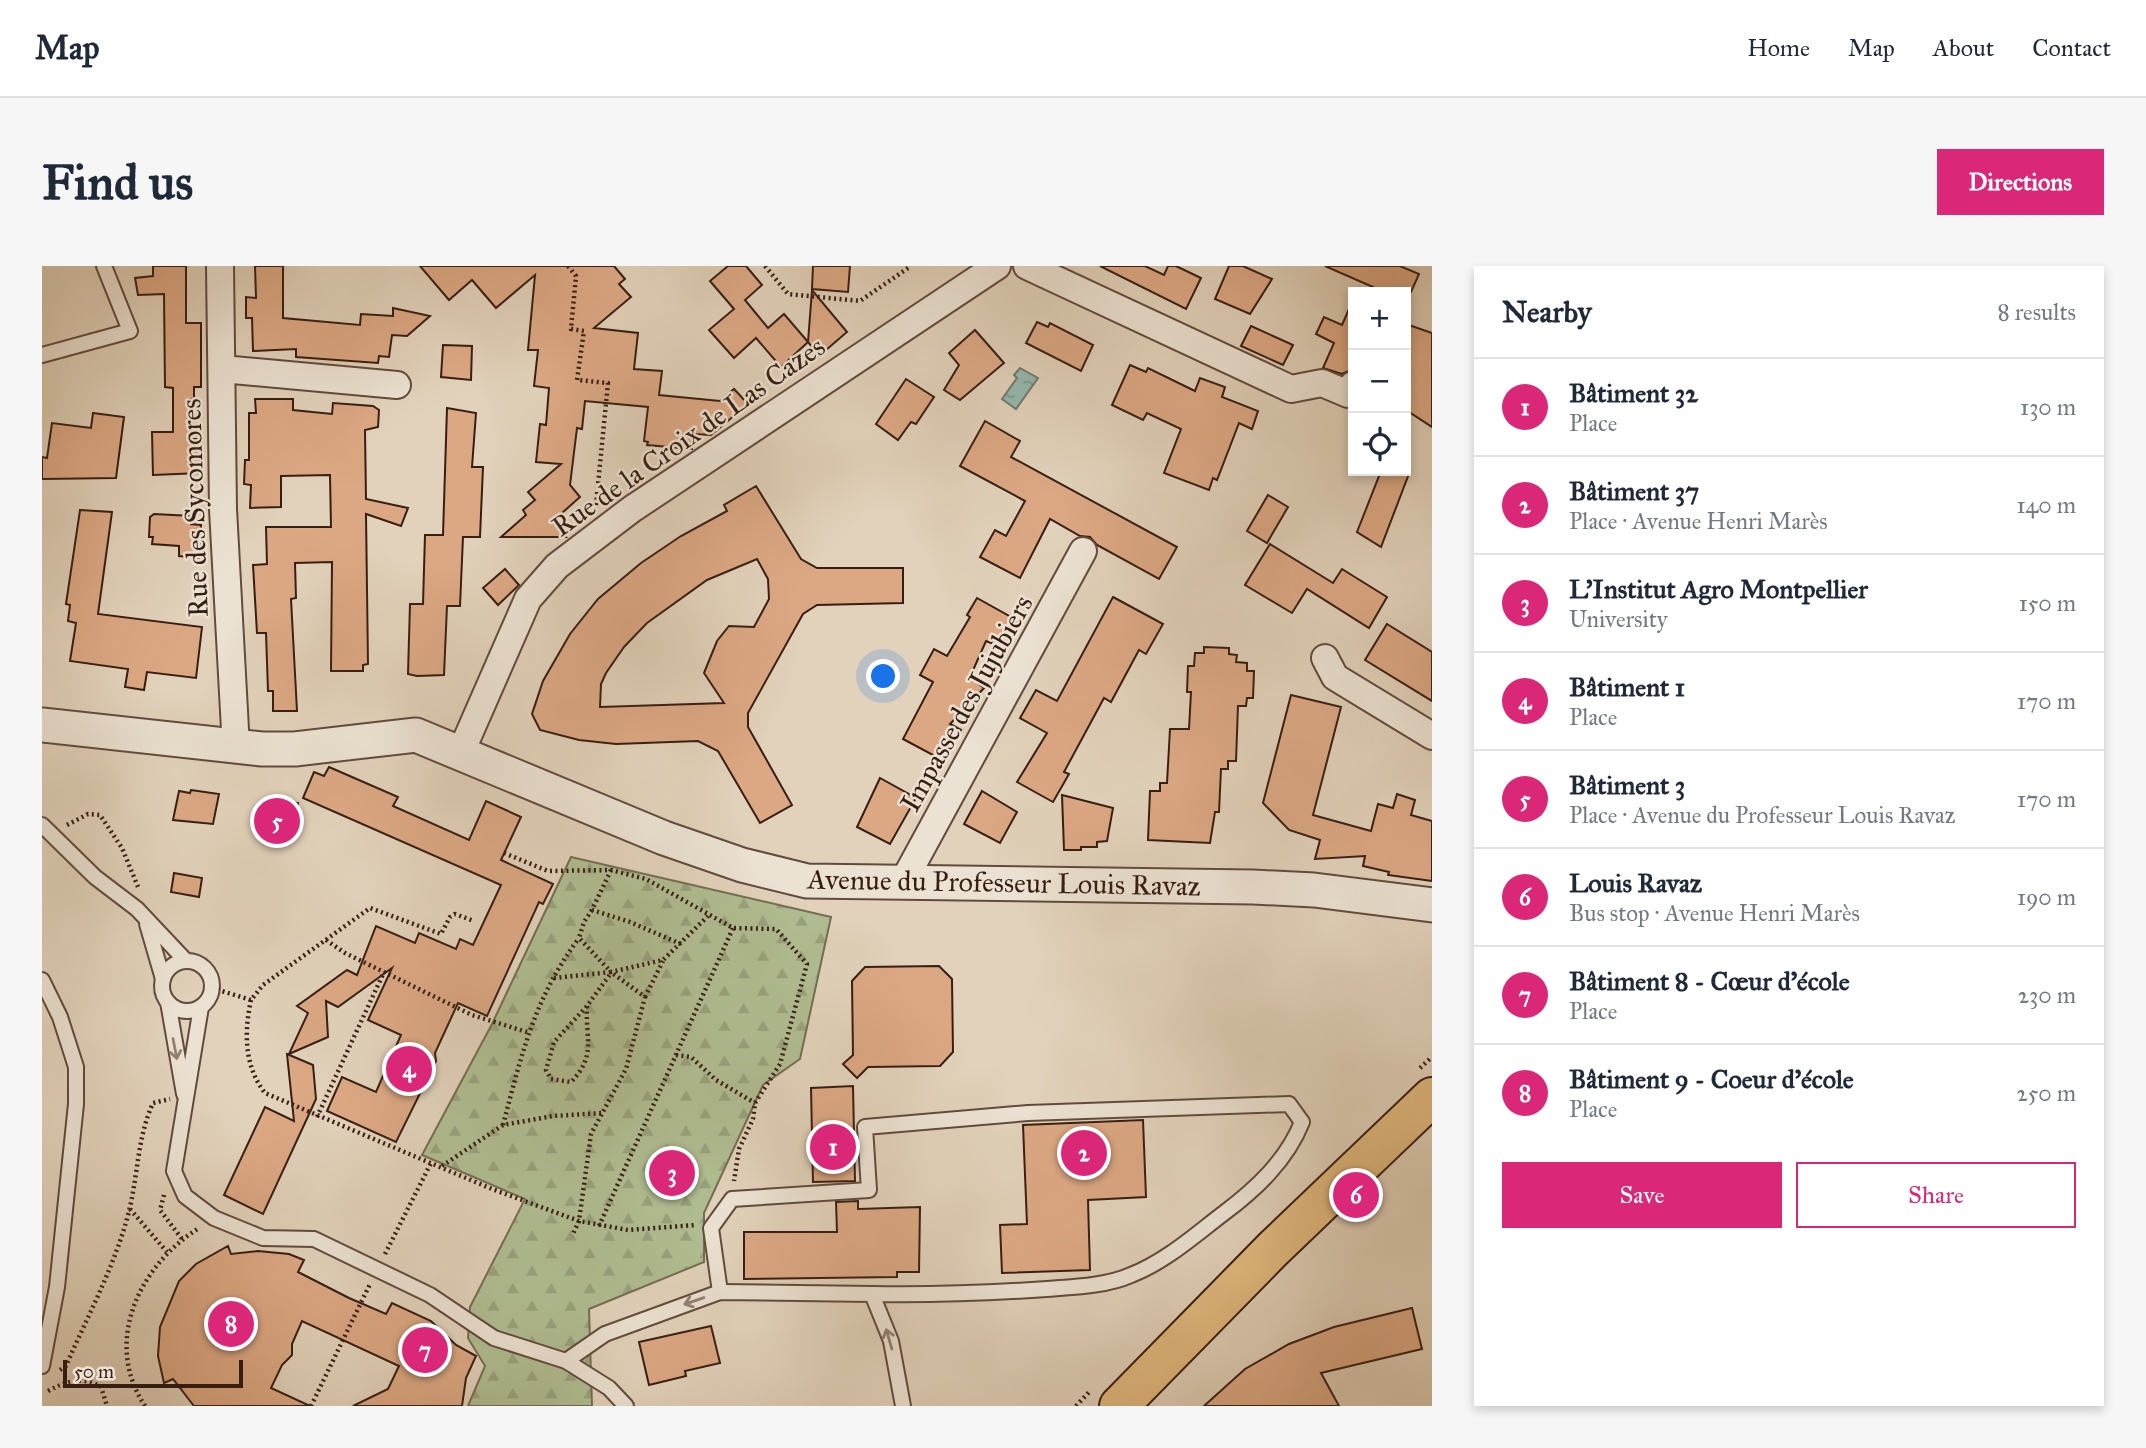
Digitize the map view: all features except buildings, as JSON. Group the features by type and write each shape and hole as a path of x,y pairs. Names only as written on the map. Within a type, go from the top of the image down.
{"main road":[{"path":"1119,1406 1273,1249 1432,1097"}],"street":[{"name":"Rue des Sycomores","path":"220,266 223,509 236,748"},
{"name":"Rue de la Croix de Las Cazes","path":"461,752 528,599 558,566 607,526 997,266"},
{"path":"1027,266 1291,389 1322,383 1348,394"},
{"path":"222,369 397,385"},
{"name":"Impasse des Jujubiers","path":"902,884 1083,551"},
{"path":"1325,658 1335,677 1432,736"},
{"name":"Avenue du Professeur Louis Ravaz","path":"47,735 236,748 295,749 416,735 664,838 742,865 807,881 1253,887 1314,890 1432,905"}],"lane":[{"path":"42,355 130,331 104,266"},
{"path":"46,829 94,877 146,920 186,961 205,968 212,988 201,1007 199,1032 184,1096 174,1171 186,1196 214,1218 263,1238 314,1239 430,1295 494,1338 566,1361 609,1388 626,1406"},
{"path":"146,920 168,1002 184,1096"},
{"path":"163,979 172,967 186,961"},
{"path":"42,980 60,1017 76,1068 76,1104 57,1287 42,1366"},
{"path":"168,1002 187,1011 201,1007"},
{"path":"566,1361 605,1334 720,1292 947,1295 1083,1286 1131,1276 1181,1246 1238,1202 1293,1145 1301,1122 1289,1104 1028,1113 865,1127 869,1190 732,1199 711,1228 720,1292"},
{"path":"872,1294 891,1341 903,1406"}],"path":[{"path":"568,266 576,276 571,329 584,331 576,380 608,383 595,508 607,526"},
{"path":"765,266 788,294 860,301 911,266"},
{"path":"46,829 88,814 100,815 136,877 138,889"},
{"path":"109,839 113,834"},
{"path":"504,853 548,871 611,870 646,879 670,890 708,916 733,928 776,929 807,964 779,1064 755,1103 753,1119 739,1149 732,1199"},
{"path":"503,1125 527,1032 554,978 579,939 584,922 611,870"},
{"path":"474,921 455,914 450,917 442,934 370,908 263,985 251,1000 245,1028 253,1077 265,1093 317,1117 579,1221 628,1230 713,1224"},
{"path":"592,910 630,922 681,944"},
{"path":"572,1236 579,1221 592,1135 626,1069 645,997 663,960 708,916"},
{"path":"599,1226 733,928"},
{"path":"579,939 611,972 645,997"},
{"path":"326,940 472,1015 527,1032"},
{"path":"554,978 611,972 663,960"},
{"path":"317,1117 384,972"},
{"path":"587,1006 590,1048 586,1063 570,1082 551,1079 546,1070 554,1042 587,1006 611,972"},
{"path":"212,988 251,1000"},
{"path":"676,1055 691,1057 716,1080 755,1103"},
{"path":"56,1372 66,1366 105,1278 130,1208 144,1123 153,1103 184,1096"},
{"path":"442,1166 503,1125 553,1116 603,1113"},
{"path":"130,1208 167,1252"},
{"path":"145,1406 133,1381 127,1347 130,1313 140,1287 167,1252 214,1218"},
{"path":"48,1391 71,1380 92,1382 101,1387 107,1406"}],"green space":[{"path":"571,857 831,917 800,1059 763,1085 704,1213 704,1262 589,1309 592,1406 468,1406 485,1366 468,1338 470,1307 525,1199 422,1155 492,1024"}],"water":[{"path":"1020,368 1038,378 1016,409 1002,399 1017,378 1014,375"}],"place":[{"name":"Bâtiment 3","path":"277,821"},
{"name":"Bâtiment 1","path":"409,1069"},
{"name":"Bâtiment 32","path":"833,1147"},
{"name":"Bâtiment 37","path":"1084,1153"},
{"name":"L'Institut Agro Montpellier","path":"672,1173"},
{"name":"Louis Ravaz","path":"1356,1195"},
{"name":"Bâtiment 9 - Coeur d'école","path":"231,1324"},
{"name":"Bâtiment 8 - Cœur d'école","path":"425,1350"}]}
